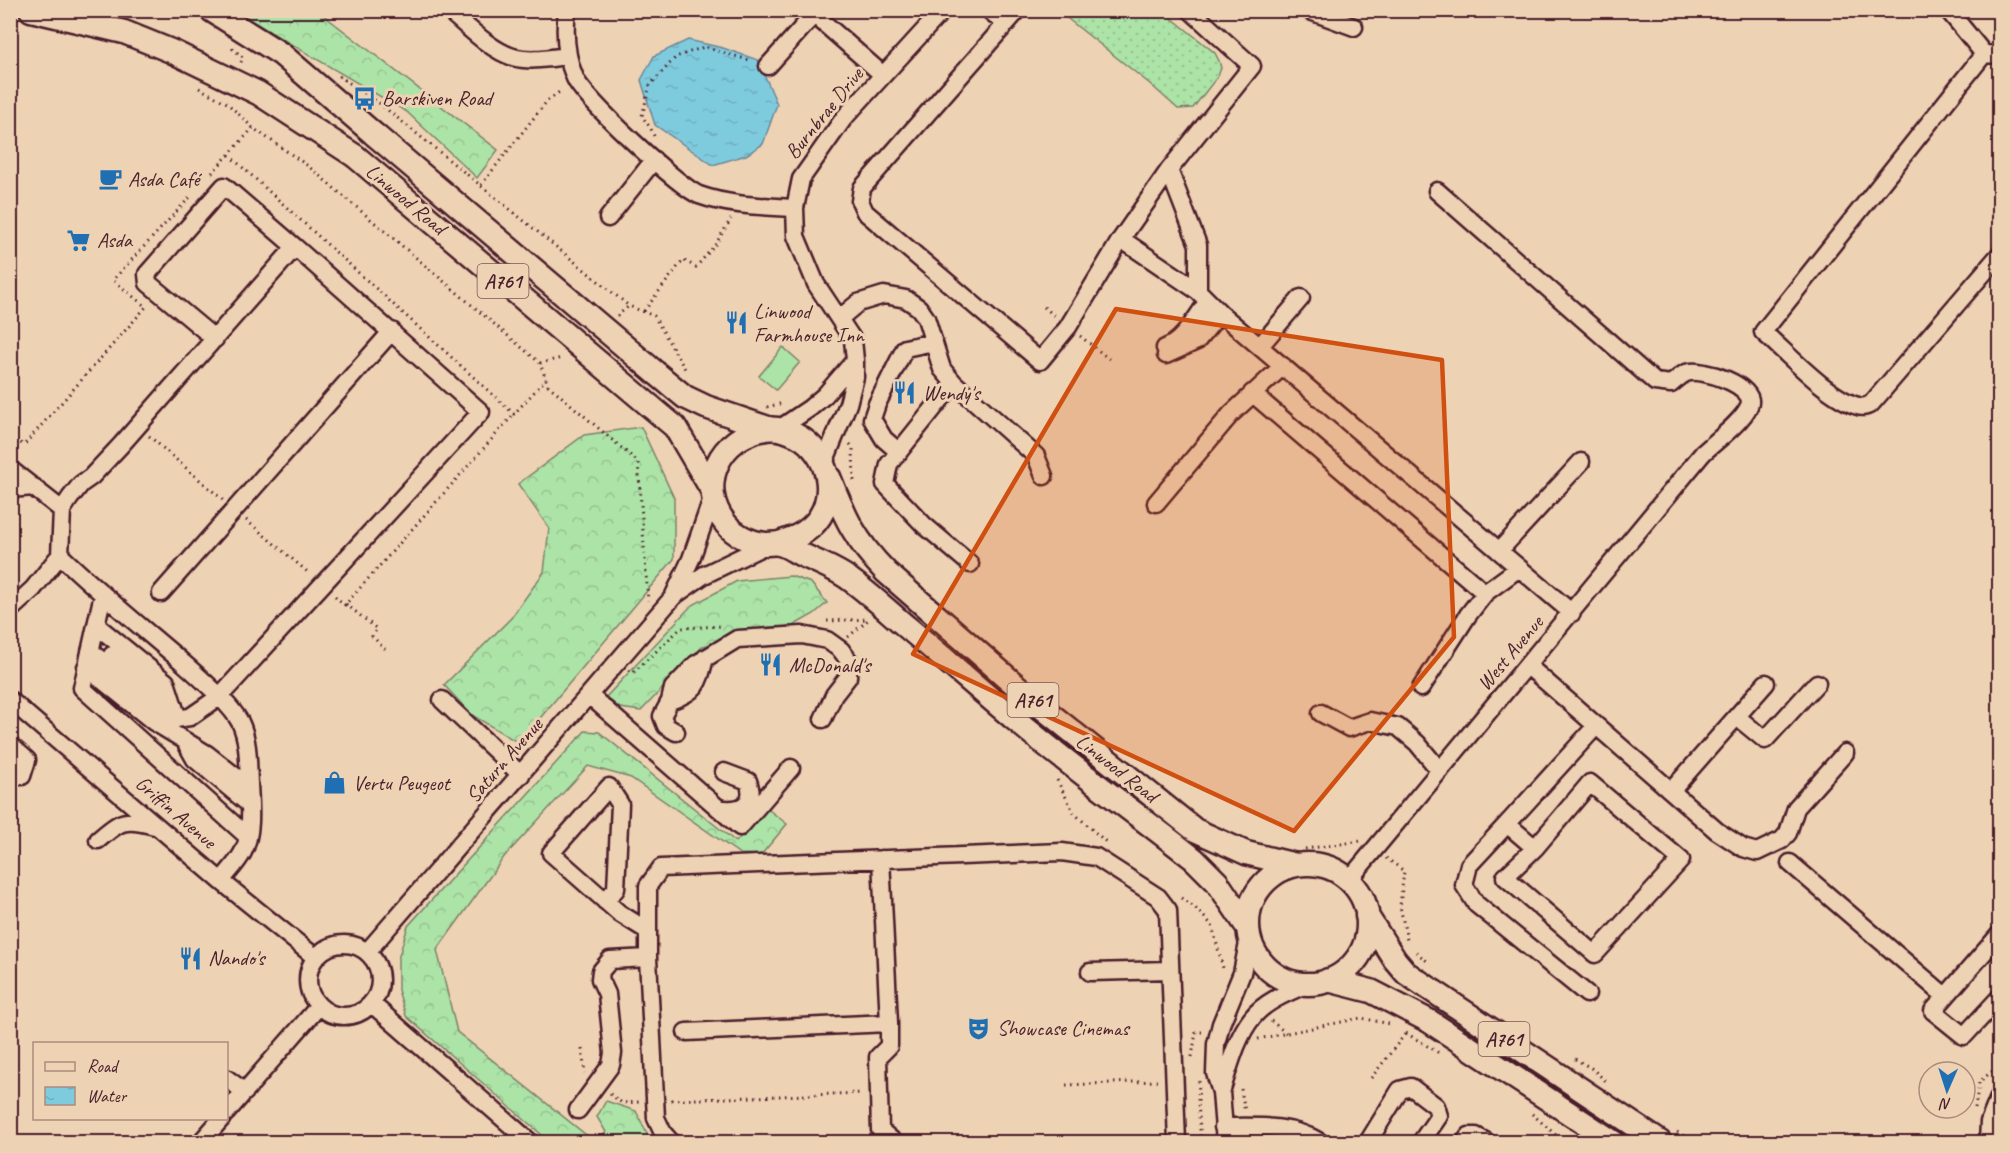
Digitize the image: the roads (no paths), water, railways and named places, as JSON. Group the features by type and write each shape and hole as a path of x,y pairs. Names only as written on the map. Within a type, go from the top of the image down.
{"main road":[{"name":"Linwood Road","path":"31,10 124,32 171,51 268,99 355,156 675,427 713,493"},
{"name":"Linwood Road","path":"211,10 281,54 685,397 706,407 770,422"},
{"path":"770,422 804,439 818,452 825,467 828,489 824,509 813,525 797,537 774,544 741,537 726,524 717,508 713,493 714,471 721,455 733,441 770,422"},
{"name":"Linwood Road","path":"825,467 854,535 869,555 886,573 1035,702 1195,830 1246,853 1297,857"},
{"name":"Linwood Road","path":"774,544 850,579 1021,724 1194,859 1217,882 1248,933"},
{"path":"1297,857 1333,869 1349,880 1361,896 1367,916 1367,936 1359,955 1346,970 1318,982 1288,980 1270,970 1257,956 1248,933 1252,900 1263,884 1297,857"},
{"name":"A761","path":"1367,916 1406,973 1668,1137"},
{"name":"A761","path":"1318,982 1371,991 1429,1021 1613,1143"}],"street":[{"path":"448,10 488,43 512,57 539,60 568,56"},
{"path":"567,10 568,56 576,81 597,107 654,160 697,194 737,205 795,208"},
{"name":"Burnbrae Drive","path":"825,467 848,404 855,377 855,360 853,340 816,284 796,236 795,208 801,179 844,118 943,10"},
{"path":"989,10 1005,23"},
{"path":"1018,10 862,188 860,201 865,212 1040,362 1068,327 1121,238 1169,170 1252,66 1190,10"},
{"path":"1948,10 1991,55 1763,332 1826,388 1856,405 1866,406 1871,404 2000,254"},
{"path":"1310,11 1354,27"},
{"path":"768,66 814,12 884,75"},
{"path":"608,218 654,160"},
{"path":"1163,352 1197,341 1209,302 1198,245 1169,170"},
{"path":"140,740 190,717 219,697 481,412 392,331 224,186 147,274 148,283 215,339"},
{"name":"West Avenue","path":"1349,880 1703,453 1739,420 1750,405 1750,398 1744,390 1719,376 1687,372 1671,384 1655,382 1437,191"},
{"path":"1121,238 1209,302 1572,613"},
{"path":"10,610 33,589 60,555 62,510 81,484 91,477 138,426 295,247"},
{"path":"840,318 858,303 884,295 906,299 919,308 926,318 942,369 954,383 1036,456 1044,476"},
{"path":"1260,346 1301,298"},
{"path":"161,593 392,331"},
{"path":"899,452 884,439 872,419 905,348 934,342"},
{"path":"770,422 810,408 825,395 855,360"},
{"path":"1156,503 1232,414 1283,366"},
{"path":"954,383 889,464 885,484 924,525 970,564"},
{"path":"1252,393 1485,593"},
{"path":"1498,551 1581,462"},
{"path":"10,469 62,510"},
{"path":"10,489 34,487"},
{"name":"Saturn Avenue","path":"674,596 691,558 713,493"},
{"name":"Saturn Avenue","path":"368,952 674,596 704,575 774,544"},
{"path":"60,555 202,679 233,711 239,721 244,733 249,787 248,837 243,853 222,880"},
{"path":"1421,688 1468,615 1485,593 1519,568"},
{"path":"103,594 82,688 248,837"},
{"path":"676,732 666,726 662,716 674,688 696,664 736,639 802,635 827,640 836,646 849,661 848,677 834,695 823,719"},
{"path":"91,645 154,722 177,724"},
{"path":"91,645 165,682 177,724 195,759 250,805"},
{"path":"91,645 207,754 249,787"},
{"path":"1528,666 1717,831 1743,848 1757,852 1782,840 1788,833 1796,808 1845,753"},
{"path":"1672,790 1766,683"},
{"path":"1737,717 1766,740 1817,683"},
{"path":"590,696 740,827 791,768"},
{"name":"Griffin Avenue","path":"10,700 315,957"},
{"path":"442,700 521,775"},
{"path":"1321,713 1349,728 1370,721 1398,727 1417,743 1440,771"},
{"path":"1587,994 1476,904 1464,885 1469,865 1596,726"},
{"path":"10,745 27,760 22,776"},
{"path":"718,808 730,810 743,807 750,800 751,791 747,781 724,771"},
{"path":"1590,783 1681,861 1595,954 1505,876 1535,848 1590,783"},
{"path":"605,901 616,889 620,804 609,788 551,853 605,901 619,913 648,931"},
{"path":"98,840 116,824 134,821 158,827"},
{"path":"1507,824 1535,848"},
{"path":"671,1143 656,1118 648,958 648,886 661,868 1062,852 1096,856 1158,897 1168,910 1177,1143"},
{"path":"881,859 889,1046 878,1057 880,1130 894,1143"},
{"path":"1790,863 1945,996"},
{"path":"1248,933 1242,973 1221,1024 1216,1044 1215,1073 1221,1092 1224,1135 1249,1127 1286,1128 1309,1136 1320,1143"},
{"path":"2000,934 1933,1011 1964,1036 2000,997"},
{"path":"344,944 356,946 368,952 379,968 381,980 372,1004 360,1013 348,1016 332,1015 318,1007 308,985 309,972 315,957 322,950 344,944"},
{"path":"578,1110 611,1065 613,1053 607,994 600,979 601,971 610,960 648,958"},
{"path":"1090,972 1170,970"},
{"path":"1221,1092 1241,1036 1253,1016 1277,999 1318,982"},
{"path":"372,1004 522,1140"},
{"path":"228,1111 318,1007"},
{"path":"686,1032 889,1023"},
{"path":"228,1079 245,1092"},
{"path":"1375,1140 1400,1090 1411,1087 1437,1106 1439,1116 1421,1143"},
{"path":"1988,1142 1989,1122 2000,1095"},
{"path":"201,1143 221,1120"},
{"path":"1465,1143 1470,1136 1476,1136 1487,1143"}],"water":[{"path":"688,40 723,48 758,60 777,104 763,144 746,155 713,165 655,125 641,80 654,56"}],"place":[{"name":"Barskiven Road","path":"364,98"},
{"name":"Asda Café","path":"110,179"},
{"name":"Asda","path":"79,240"},
{"name":"Linwood Farmhouse Inn","path":"736,323"},
{"name":"Wendy's","path":"905,393"},
{"name":"McDonald's","path":"771,665"},
{"name":"Vertu Peugeot","path":"335,783"},
{"name":"Nando's","path":"190,958"},
{"name":"Showcase Cinemas","path":"979,1028"}]}
